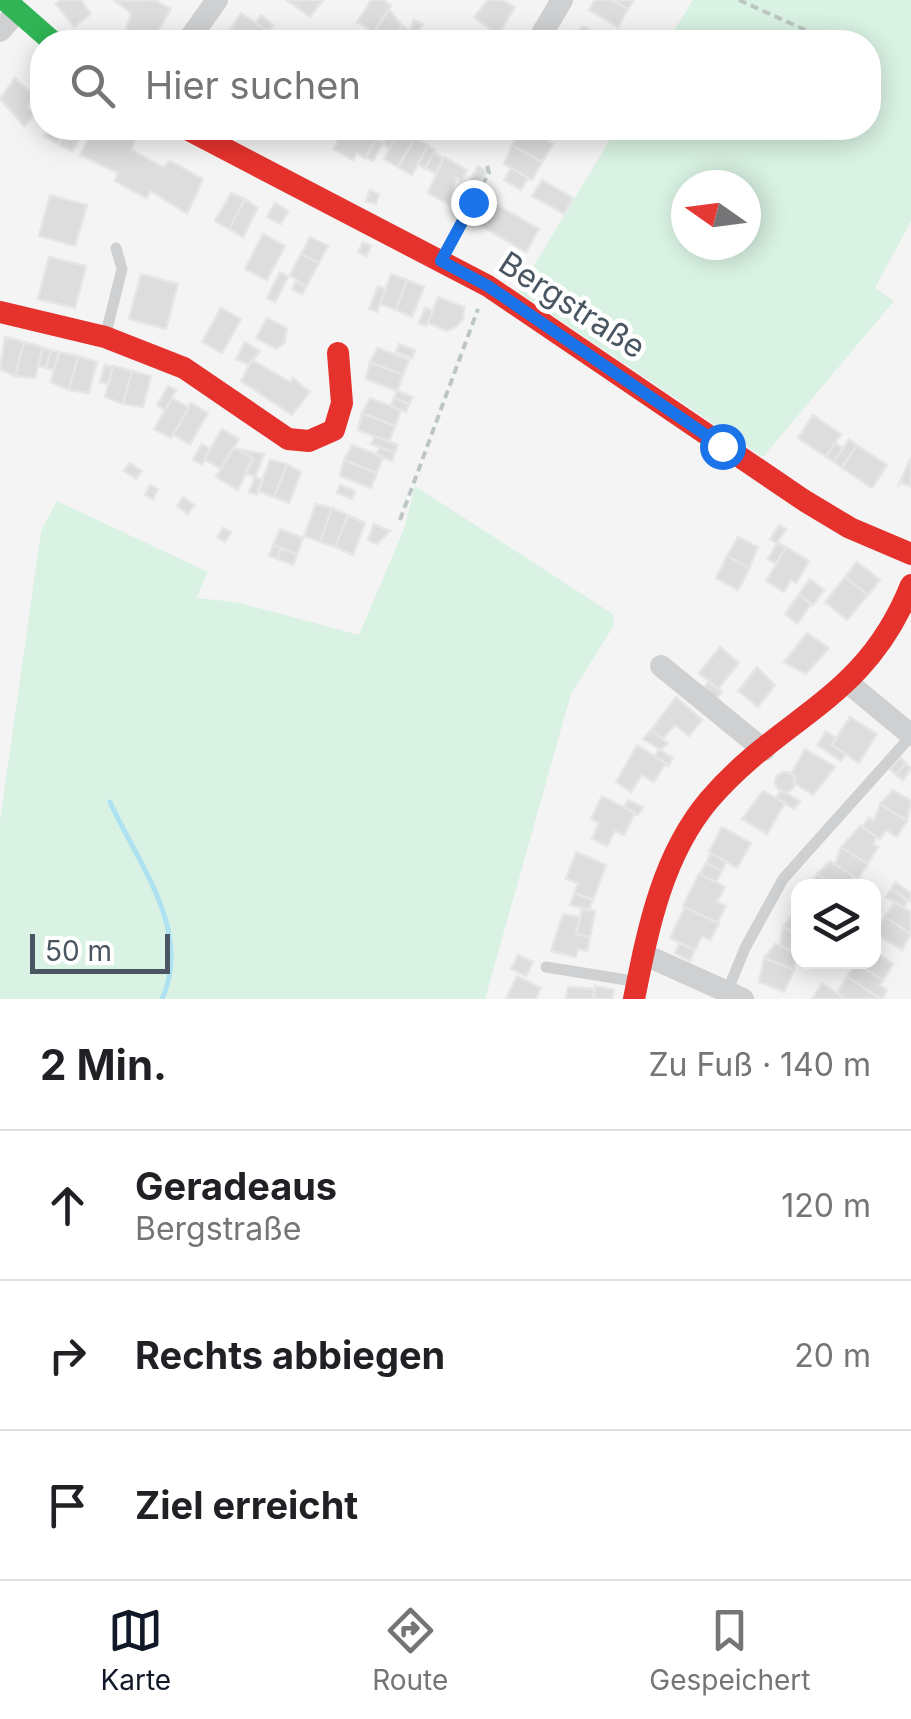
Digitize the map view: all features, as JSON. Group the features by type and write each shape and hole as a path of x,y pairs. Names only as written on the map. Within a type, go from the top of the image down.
{"street":[{"path":"544,30 562,0"},
{"path":"193,30 208,2"},
{"path":"0,31 11,6 40,30"},
{"name":"Bergstraße","path":"209,140 488,286 804,501 850,528 911,554"},
{"path":"0,312 105,337 184,368 288,439 302,442 317,442 342,417 345,392 338,353"},
{"path":"635,991 665,872 692,823 722,786 874,656 911,584"},
{"path":"661,666 764,750"},
{"path":"847,682 911,736"},
{"path":"643,954 735,996"}],"lane":[{"path":"105,337 122,269 116,248"},
{"path":"735,996 745,948 783,879 911,736"},
{"path":"546,967 635,991"}],"path":[{"path":"740,0 806,30"},
{"path":"441,261 489,173 486,161"},
{"path":"400,520 488,286"}],"green space":[{"path":"693,0 911,0 911,221 875,288 894,301 763,457 518,292 610,140 881,140 881,30 674,30"},
{"path":"415,486 613,614 614,625 571,694 485,999 0,999 0,821 41,531 57,501 208,572 196,598 236,602 359,635 404,529"}],"building":[{"path":"60,0 81,0 91,14 74,27 56,4"},
{"path":"154,0 171,9 159,30 126,30 131,13 115,1"},
{"path":"287,0 323,0 310,17"},
{"path":"371,0 384,0 391,6 375,30 357,22"},
{"path":"488,0 502,0 515,7 501,30 491,30 474,17"},
{"path":"595,0 612,0 628,9 618,27 589,10"},
{"path":"612,0 634,0 628,9"},
{"path":"389,9 402,26 400,30 375,30"},
{"path":"241,13 266,30 234,30 231,28"},
{"path":"261,15 273,25 266,30 255,23"},
{"path":"414,20 423,24 420,30 410,30"},
{"path":"15,78 30,92 30,119 24,126 0,99"},
{"path":"60,140 78,140 72,151 58,144"},
{"path":"88,140 132,140 132,150 163,167 170,161 203,179 187,214 151,191 146,198 115,181 118,173 80,155"},
{"path":"339,140 375,140 365,158 357,153 353,160 333,149"},
{"path":"375,140 383,143 373,161 366,157"},
{"path":"395,140 414,140 398,167 384,159"},
{"path":"414,140 428,145 412,175 398,167"},
{"path":"515,140 546,140 553,144 542,162 512,145"},
{"path":"512,145 542,162 532,180 504,164"},
{"path":"428,146 435,150 425,169 418,164"},
{"path":"434,152 443,159 435,173 425,168"},
{"path":"444,157 467,170 461,180 456,177 448,204 428,193"},
{"path":"478,166 487,171 476,190 470,187"},
{"path":"511,168 528,178 521,190 504,180"},
{"path":"542,180 573,198 564,214 532,196"},
{"path":"370,190 379,194 376,204 366,201"},
{"path":"231,193 245,199 229,229 215,221"},
{"path":"50,195 87,205 75,246 39,236"},
{"path":"245,199 258,208 243,237 229,229"},
{"path":"492,202 539,229 526,252 479,225"},
{"path":"275,203 288,211 281,224 267,217"},
{"path":"263,234 285,246 267,280 245,269"},
{"path":"310,237 328,246 319,263 301,254"},
{"path":"363,242 371,246 366,256 358,252"},
{"path":"301,254 319,263 306,287 290,275"},
{"path":"49,257 86,266 75,308 38,299"},
{"path":"280,272 288,277 275,302 267,298"},
{"path":"141,274 178,284 166,329 129,319"},
{"path":"391,274 407,280 396,310 380,304"},
{"path":"407,280 424,287 412,317 396,310"},
{"path":"296,281 306,287 302,294 292,289"},
{"path":"378,286 386,289 377,312 369,309"},
{"path":"438,297 464,307 463,319 447,331 428,323"},
{"path":"221,308 241,319 222,353 202,342"},
{"path":"425,308 433,311 426,326 419,323"},
{"path":"267,318 287,328 285,342 277,349 256,338"},
{"path":"5,337 24,342 15,376 0,369"},
{"path":"24,342 43,347 35,378 15,376"},
{"path":"245,342 260,351 249,365 236,359"},
{"path":"399,344 415,350 412,358 396,352"},
{"path":"43,348 51,350 46,368 38,366"},
{"path":"378,348 409,360 403,375 370,362"},
{"path":"51,350 59,352 54,370 46,368"},
{"path":"59,352 78,356 69,390 51,382"},
{"path":"78,356 97,362 89,393 69,390"},
{"path":"252,360 290,382 293,378 310,392 292,415 241,381"},
{"path":"370,362 403,375 397,391 366,379"},
{"path":"105,365 113,367 108,384 100,382"},
{"path":"113,366 132,371 123,404 105,397"},
{"path":"132,371 151,376 143,407 123,404"},
{"path":"168,386 176,390 165,410 157,405"},
{"path":"397,391 413,397 409,404 394,398"},
{"path":"172,398 189,408 171,438 154,429"},
{"path":"370,398 401,410 395,426 362,413"},
{"path":"394,398 409,404 406,412 391,406"},
{"path":"191,403 208,413 190,444 173,435"},
{"path":"362,413 395,426 389,442 358,430"},
{"path":"813,415 841,434 826,457 798,438"},
{"path":"222,429 239,439 221,469 204,459"},
{"path":"375,436 398,445 395,453 371,444"},
{"path":"849,439 857,445 842,468 834,462"},
{"path":"835,443 843,449 834,462 826,457"},
{"path":"202,444 210,449 202,465 193,459"},
{"path":"352,445 383,457 377,473 344,460"},
{"path":"857,445 887,465 872,488 842,468"},
{"path":"233,447 253,458 238,490 216,477"},
{"path":"380,447 395,453 392,461 376,455"},
{"path":"238,449 264,454 255,477 245,473 253,458"},
{"path":"911,457 911,487 900,482"},
{"path":"270,460 287,464 274,497 258,491"},
{"path":"344,460 377,473 371,488 340,476"},
{"path":"130,463 142,471 136,479 124,471"},
{"path":"287,464 301,472 289,503 274,497"},
{"path":"255,477 263,480 257,495 249,492"},
{"path":"150,485 158,489 153,499 145,495"},
{"path":"340,485 355,491 352,499 337,493"},
{"path":"183,497 194,505 188,514 177,506"},
{"path":"316,504 332,508 320,542 304,536"},
{"path":"332,508 348,515 335,547 320,542"},
{"path":"348,515 365,523 353,555 335,547"},
{"path":"374,524 390,531 377,544 368,540"},
{"path":"779,525 786,529 777,543 770,539"},
{"path":"223,528 231,532 225,542 217,537"},
{"path":"280,529 303,538 297,554 273,545"},
{"path":"738,537 758,547 749,568 727,556"},
{"path":"777,543 786,547 776,564 768,559"},
{"path":"273,545 281,548 277,559 269,556"},
{"path":"786,547 809,561 796,583 791,580 784,592 766,581"},
{"path":"281,548 297,554 293,565 277,559"},
{"path":"727,556 750,568 738,590 716,578"},
{"path":"857,562 880,580 868,595 845,577"},
{"path":"845,577 868,595 847,620 825,602"},
{"path":"810,579 824,590 813,605 799,594"},
{"path":"799,594 811,604 797,624 785,614"},
{"path":"807,633 829,648 806,674 784,662"},
{"path":"720,647 739,663 718,689 699,673"},
{"path":"757,667 775,685 758,707 738,691"},
{"path":"708,682 722,692 716,699 703,688"},
{"path":"676,697 702,720 689,736 675,725 663,739 651,730"},
{"path":"850,717 877,734 859,763 832,745"},
{"path":"651,730 668,743 661,750 643,739"},
{"path":"826,731 836,738 832,745 846,754 841,761 817,745"},
{"path":"637,745 666,763 654,782 642,775 631,792 616,782"},
{"path":"659,749 673,758 668,766 655,756"},
{"path":"805,749 835,767 813,795 793,782 796,777 791,774"},
{"path":"900,757 906,763 896,775 890,769"},
{"path":"906,763 911,769 903,780 896,775"},
{"path":"781,772 789,772 795,782 789,792 781,792 775,786 775,778"},
{"path":"781,790 800,801 794,809 776,798"},
{"path":"893,790 911,801 907,821 880,804"},
{"path":"763,791 785,803 767,834 742,819"},
{"path":"602,796 635,813 624,835 615,831 607,846 592,839 599,823 591,819"},
{"path":"628,800 643,807 638,815 624,807"},
{"path":"880,804 907,821 897,837 886,830 880,839 862,827 869,817 874,821"},
{"path":"860,826 877,837 873,844 878,847 868,864 841,847"},
{"path":"722,827 751,843 737,868 709,852"},
{"path":"841,847 868,864 858,879 835,864"},
{"path":"576,852 606,865 593,900 574,893 578,883 566,879"},
{"path":"711,853 726,862 722,871 706,863"},
{"path":"830,861 854,876 825,879 817,874"},
{"path":"706,863 722,871 716,882 700,874"},
{"path":"699,874 725,887 717,902 726,906 717,923 683,906"},
{"path":"895,882 911,893 911,902 891,889"},
{"path":"891,889 908,900 904,908 886,897"},
{"path":"575,893 593,899 589,910 570,905"},
{"path":"895,902 911,912 911,934 885,917"},
{"path":"685,907 719,923 710,940 702,936 695,950 670,938"},
{"path":"582,908 595,911 590,937 576,934"},
{"path":"563,914 580,917 576,934 590,937 587,951 578,949 576,957 551,951"},
{"path":"885,917 911,934 902,950 881,937"},
{"path":"783,927 791,931 791,950 780,946"},
{"path":"680,943 695,950 690,961 675,953"},
{"path":"775,944 791,950 791,969 764,958"},
{"path":"518,955 533,962 526,976 511,969"},
{"path":"881,956 893,964 883,980 866,969 881,969"},
{"path":"764,958 794,970 784,992 759,982"},
{"path":"852,969 866,969 883,980 880,985 887,990 882,999 847,977"},
{"path":"517,976 541,988 536,999 506,999"},
{"path":"847,977 881,999 847,999 837,993"},
{"path":"822,983 837,993 847,999 812,999"},
{"path":"595,986 614,990 612,999 593,999"},
{"path":"568,987 595,989 593,999 566,999"}],"waterway":[{"path":"110,802 167,923 170,974 162,999"}],"traffic: fast":[{"path":"5,0 39,30"}],"traffic: jam":[{"path":"208,140 488,286 805,501 850,528 911,554"},
{"path":"0,312 105,337 184,368 288,439 309,441 334,430 342,403 338,353"},
{"path":"634,999 659,894 693,822 737,771 846,682 870,656 892,624 911,585"}],"route":[{"path":"473,202 441,261 488,286 564,336 722,446"}]}
